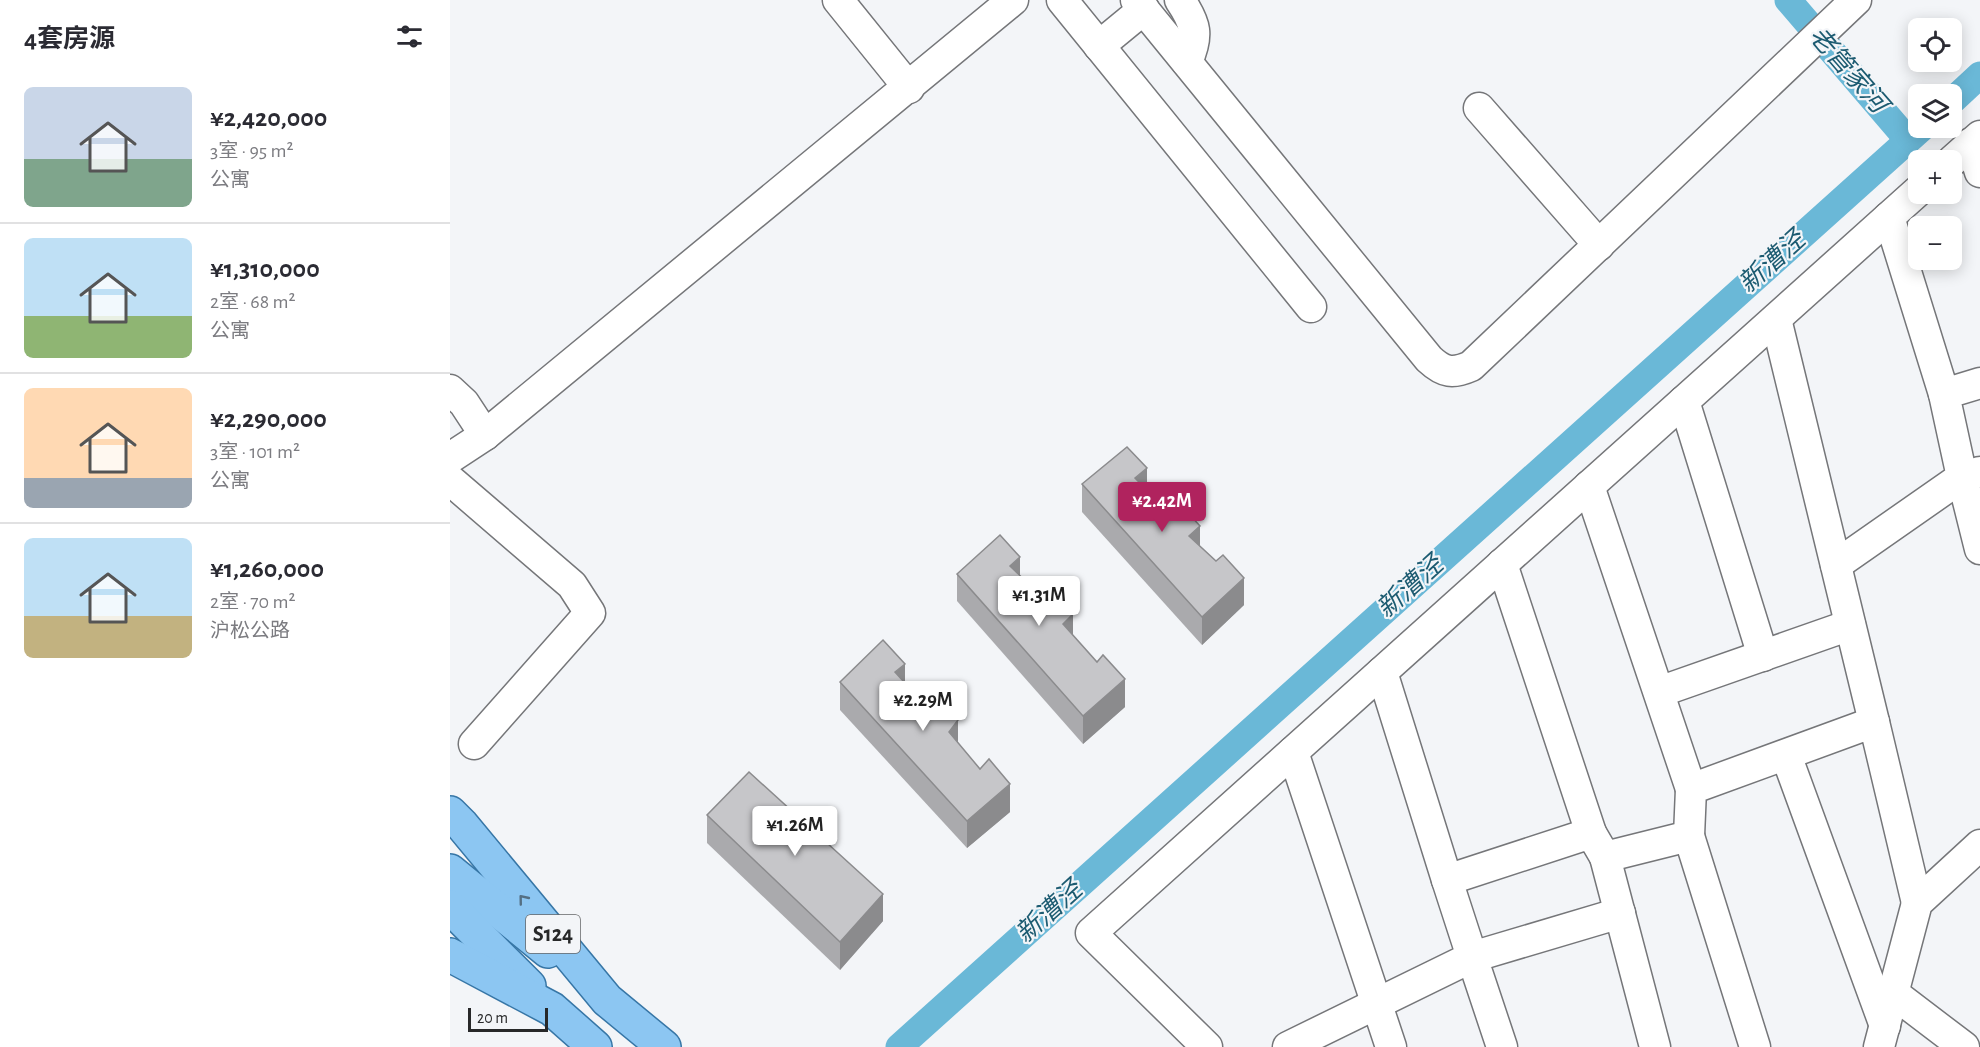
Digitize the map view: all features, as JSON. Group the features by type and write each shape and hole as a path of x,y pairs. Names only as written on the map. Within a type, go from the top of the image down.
{"main road":[{"name":"S124","path":"450,813 607,1000 664,1047"},
{"path":"450,871 607,1000"},
{"path":"450,907 552,1009 595,1047"},
{"path":"450,955 552,1009"}],"street":[{"path":"838,0 909,88"},
{"path":"450,458 485,435 1013,0"},
{"path":"1062,0 1311,307"},
{"path":"1180,0 1193,19 1196,42 1187,62"},
{"path":"1099,46 1140,4 1440,370 1455,373 1471,366 1852,4"},
{"path":"1479,108 1599,245"},
{"path":"1968,147 1980,172"},
{"path":"1206,1047 1091,933 1908,200"},
{"path":"1889,217 1971,474 1980,549"},
{"path":"1776,319 1917,903 1882,1036"},
{"path":"1944,394 1980,383"},
{"path":"450,390 464,403 485,435"},
{"path":"1684,401 1763,656"},
{"path":"1836,565 1971,474"},
{"path":"450,480 572,585 590,613 474,744"},
{"path":"1589,486 1691,789 1689,836 1755,1047"},
{"path":"1502,564 1620,914 1655,1047"},
{"path":"1659,692 1850,625"},
{"path":"1382,672 1472,957 1503,1047"},
{"path":"1691,789 1874,722"},
{"path":"1293,752 1391,1047"},
{"path":"1786,755 1882,1036"},
{"path":"1448,880 1598,845 1689,836"},
{"path":"1917,903 1976,861"},
{"path":"1288,1047 1472,957 1620,914"},
{"path":"1893,993 1964,1047"}],"building":[{"path":"1127,447 1147,468 1135,478 1168,511 1178,502 1200,526 1189,536 1216,561 1223,555 1244,578 1202,617 1082,484"},
{"path":"1000,535 1020,557 1010,566 1044,599 1052,591 1073,614 1063,624 1097,662 1103,655 1125,679 1083,716 957,574"},
{"path":"883,640 905,664 895,672 925,705 937,696 958,720 949,732 980,769 989,759 1010,784 967,821 840,682"},
{"path":"749,772 883,894 840,942 707,815"}],"waterway":[{"name":"老管家河","path":"1788,0 1908,140"},
{"name":"新漕泾","path":"1962,92 1980,75"},
{"name":"新漕泾","path":"899,1047 1911,138"}]}
